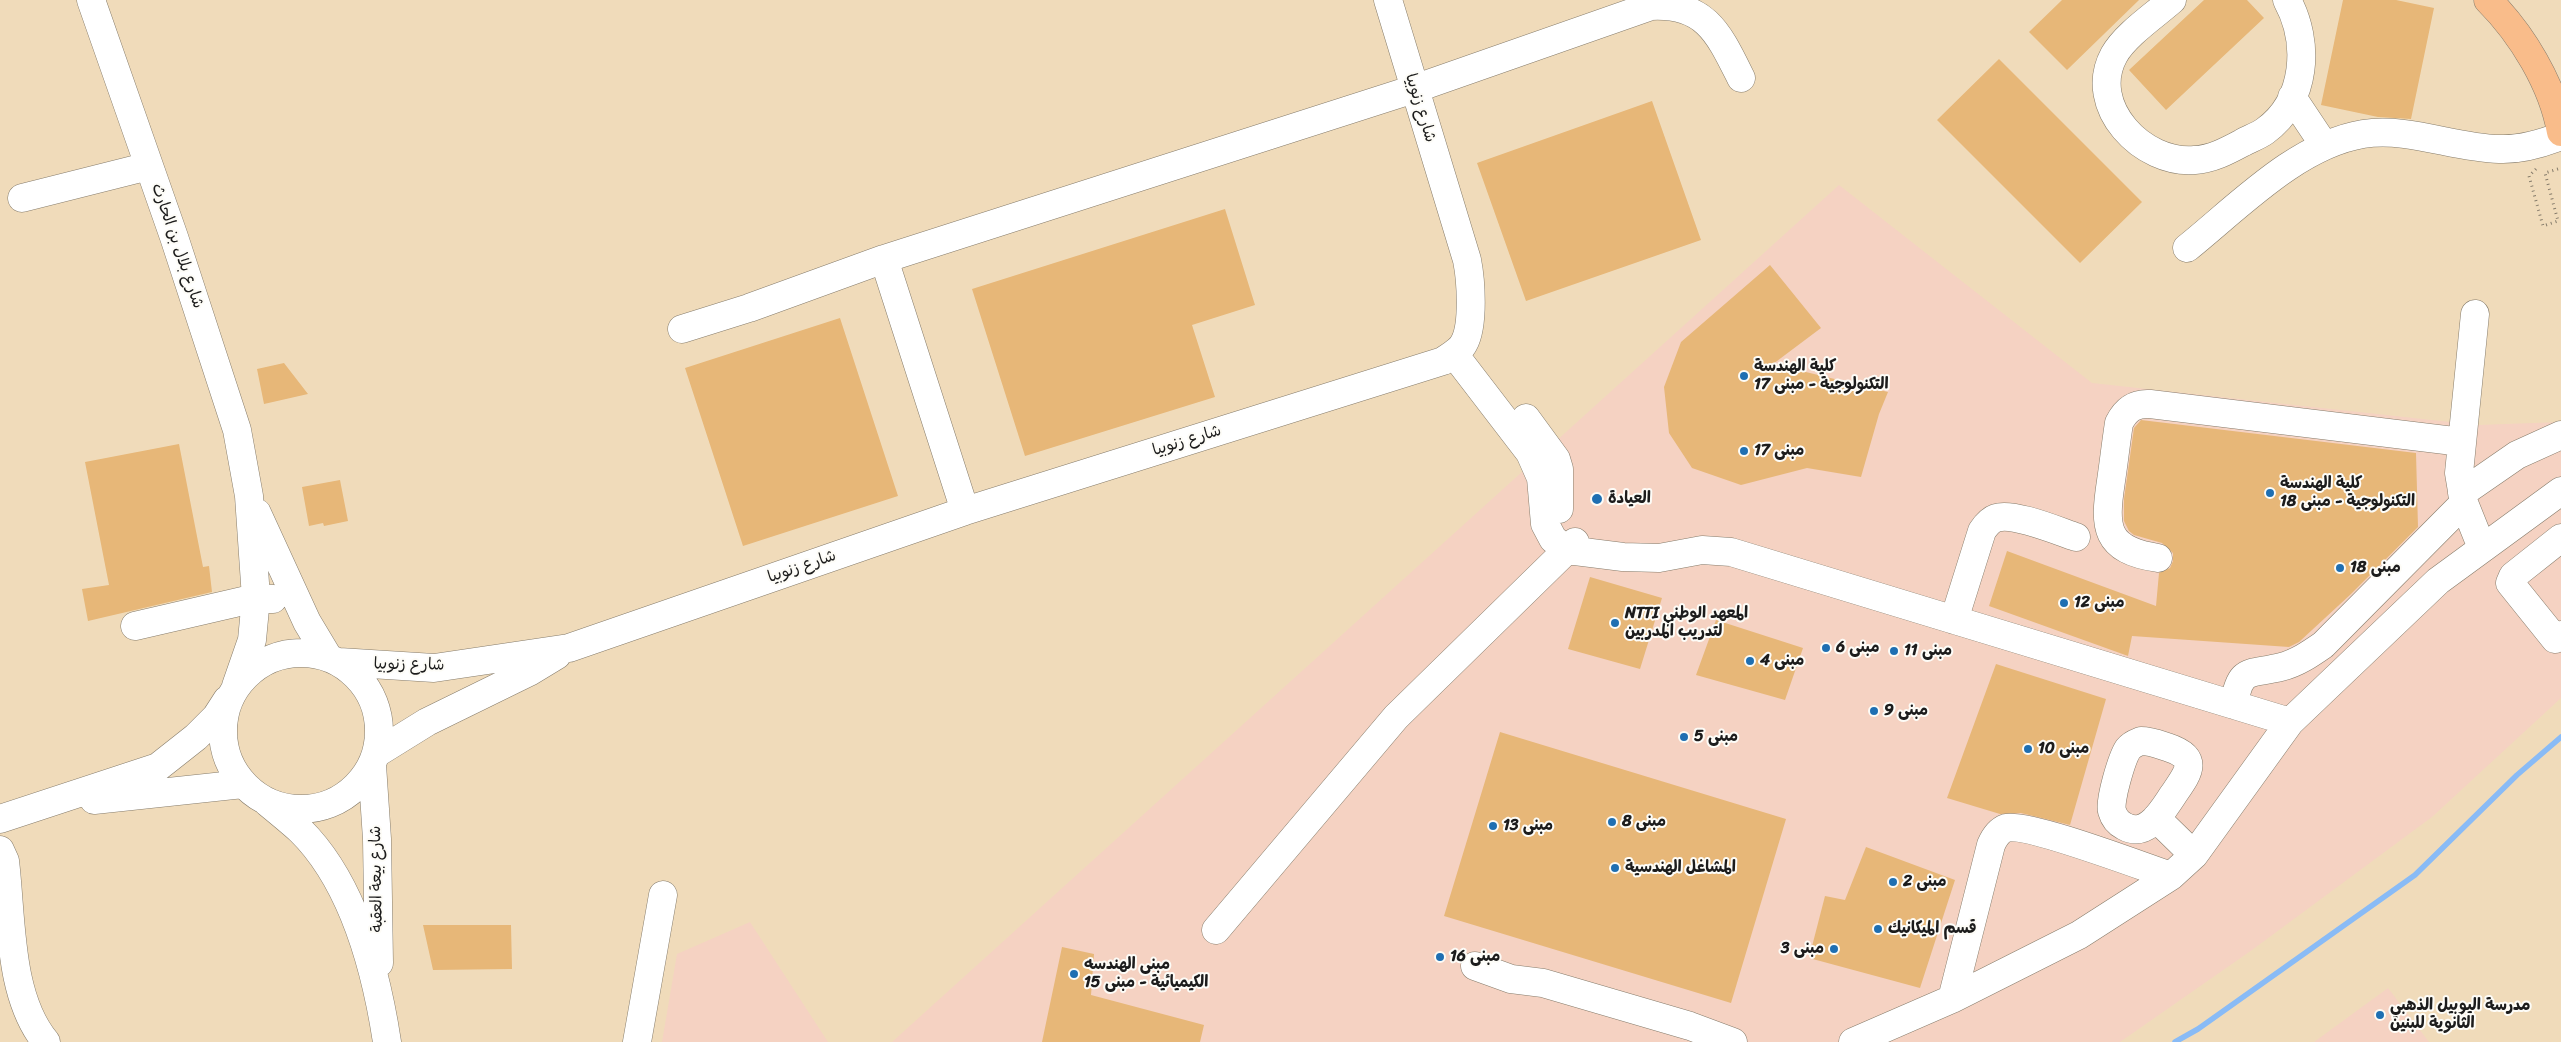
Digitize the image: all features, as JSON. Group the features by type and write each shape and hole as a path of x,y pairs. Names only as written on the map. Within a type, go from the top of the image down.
{"main road":[{"path":"2488,0 2517,34 2537,67 2560,116"}],"street":[{"name":"شارع بلال بن الحارث","path":"91,0 225,389 237,430 249,496 256,598 252,640 234,691"},
{"name":"شارع زنوبيا","path":"334,660 434,668 569,648 966,510 1443,361 1459,348 1472,287 1467,260 1388,0"},
{"path":"2172,0 2121,46 2110,64 2106,85 2107,96 2115,116 2129,132 2146,146 2171,158 2185,160 2205,159 2225,152 2266,130 2281,115 2292,97 2300,77 2302,40 2288,0"},
{"path":"682,329 749,308 884,259 1414,89 1650,6 1667,5 1683,8 1698,15 1721,37 1741,78"},
{"path":"2292,97 2324,145"},
{"path":"2187,248 2288,166 2324,145 2365,134 2386,133 2483,148 2507,149 2531,146 2560,116"},
{"path":"22,198 149,166"},
{"path":"884,259 966,510"},
{"path":"2475,314 2460,473 2463,498 2482,548"},
{"path":"1459,348 1528,434 1547,464 1559,469 1560,523 1575,548"},
{"path":"2158,558 2137,555 2120,544 2113,536 2107,520 2119,423 2123,416 2135,406 2150,404 2462,442"},
{"path":"2234,705 2239,682 2243,676 2250,672 2281,667 2296,662 2323,645 2463,498 2517,455 2561,436"},
{"path":"1853,1042 1952,999 2079,935 2172,876 2194,855 2290,722 2438,580 2561,491"},
{"name":"شارع بلال بن الحارث","path":"249,496 297,601 334,660"},
{"path":"1954,620 1982,531 1990,521 1997,517 2013,518 2076,537"},
{"path":"2561,538 2513,576 2510,583 2555,639 2561,635"},
{"path":"1575,548 1659,558 1702,550 1731,552 2290,722"},
{"path":"1216,930 1396,717 1575,548"},
{"path":"135,626 256,598 297,601"},
{"name":"شارع زنوبيا","path":"375,759 427,722 530,672 569,648"},
{"path":"0,819 158,767 196,737 216,717 234,691 250,671 274,658 287,654 308,653 334,660 356,675 369,691 378,711 380,732 375,759 357,786 337,801 312,809 287,808 253,792 230,764 223,741 223,717 234,691"},
{"name":"شارع بيعة العقبة","path":"375,759 379,992"},
{"path":"40,806 253,792"},
{"name":"شارع بيعة العقبة","path":"253,792 301,831 342,889 366,946 379,992 387,1042"},
{"path":"2156,818 2194,855"},
{"path":"1952,999 1990,845 1996,835 2004,829 2029,829 2172,876"},
{"path":"0,850 5,861 22,998 35,1028 46,1042"},
{"path":"637,1042 663,894"},
{"path":"1475,966 1511,979 1543,983 1690,1026 1733,1042"}],"path":[{"path":"2529,176 2543,226 2558,222 2545,172 2561,168"}],"shaded area":[{"path":"1839,185 2092,383 2478,425 2561,422 2561,698 2432,817 2252,950 2120,1042 892,1042"},
{"path":"750,922 828,1042 662,1042 677,954"},
{"name":"مدرسة اليوبيل الذهبي الثانوية للبنين","path":"2388,988 2429,1042 2314,1042"}],"building":[{"path":"2062,0 2139,0 2067,70 2029,32"},
{"path":"2204,0 2247,0 2264,18 2166,110 2129,70"},
{"path":"2343,0 2396,0 2434,8 2411,119 2378,117 2321,105"},
{"path":"1999,59 2142,202 2080,263 1937,120"},
{"path":"1652,101 1701,240 1526,301 1477,163"},
{"path":"1225,209 1255,305 1192,325 1215,397 1025,456 972,289"},
{"name":"كلية الهندسة التكنولوجية - مبنى 17","path":"1770,265 1821,328 1773,364 1888,392 1879,414 1861,477 1807,468 1741,485 1692,468 1669,433 1664,387 1681,342"},
{"path":"840,318 898,496 743,546 685,368"},
{"path":"284,363 308,394 264,404 257,369"},
{"name":"كلية الهندسة التكنولوجية - مبنى 18","path":"2141,420 2416,453 2418,527 2351,594 2299,642 2289,647 2132,636 2128,656 1989,606 2007,551 2156,606 2159,573 2170,568 2173,561 2173,553 2162,543 2134,535 2129,531 2124,521 2124,499 2134,428"},
{"path":"179,444 203,567 209,566 212,592 88,621 82,589 109,585 85,462"},
{"path":"340,480 348,521 324,526 323,523 309,526 302,487"},
{"name":"NTTI المعهد الوطني لتدريب المدربين","path":"1590,577 1662,598 1640,669 1568,649"},
{"name":"مبنى 4","path":"1716,620 1803,648 1785,700 1696,675"},
{"name":"مبنى 10","path":"1996,664 2106,699 2070,825 2021,813 2000,814 1947,798"},
{"name":"المشاغل الهندسية","path":"1500,732 1786,819 1731,1003 1444,916"},
{"name":"قسم الميكانيك","path":"1866,847 1955,880 1920,988 1809,958 1825,896 1845,900"},
{"path":"423,925 511,925 512,969 433,970"},
{"name":"مبنى الهندسه الكيميائية - مبنى 15","path":"1062,947 1094,954 1091,995 1204,1025 1200,1042 1042,1042"}],"waterway":[{"path":"2175,1042 2198,1029 2415,875 2517,775 2561,737"}],"place":[{"name":"كلية الهندسة التكنولوجية - مبنى 17","path":"1744,376"},
{"name":"مبنى 17","path":"1744,451"},
{"name":"كلية الهندسة التكنولوجية - مبنى 18","path":"2270,493"},
{"name":"العيادة","path":"1597,499"},
{"name":"مبنى 18","path":"2340,568"},
{"name":"مبنى 12","path":"2064,603"},
{"name":"NTTI المعهد الوطني لتدريب المدربين","path":"1615,623"},
{"name":"مبنى 6","path":"1826,648"},
{"name":"مبنى 11","path":"1894,651"},
{"name":"مبنى 4","path":"1750,661"},
{"name":"مبنى 9","path":"1874,711"},
{"name":"مبنى 5","path":"1684,737"},
{"name":"مبنى 10","path":"2028,749"},
{"name":"مبنى 8","path":"1612,822"},
{"name":"مبنى 13","path":"1493,826"},
{"name":"المشاغل الهندسية","path":"1615,868"},
{"name":"مبنى 2","path":"1893,882"},
{"name":"قسم الميكانيك","path":"1878,929"},
{"name":"مبنى 3","path":"1834,949"},
{"name":"مبنى 16","path":"1440,957"},
{"name":"مبنى الهندسه الكيميائية - مبنى 15","path":"1074,974"},
{"name":"مدرسة اليوبيل الذهبي الثانوية للبنين","path":"2380,1015"}]}
